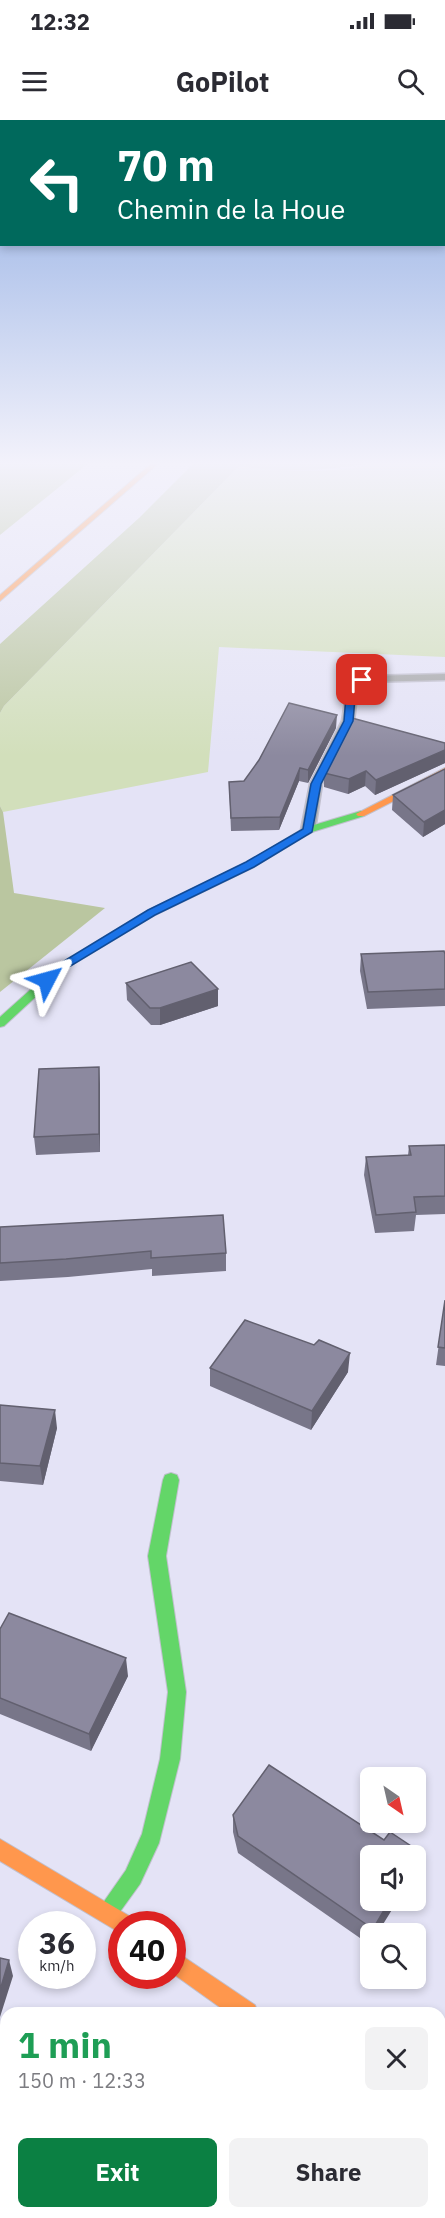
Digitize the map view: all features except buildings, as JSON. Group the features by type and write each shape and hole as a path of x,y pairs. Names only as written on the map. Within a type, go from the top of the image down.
{"main road":[{"path":"0,599 45,560"},
{"path":"0,1023 63,966 152,913 250,865 308,830 356,816 445,771"},
{"path":"0,1849 107,1913 133,1877 152,1836 170,1759 177,1692 157,1556 171,1480"},
{"path":"186,1970 239,2007"}],"lane":[{"path":"308,830 316,784 348,721 352,684 368,679 445,677"}],"green space":[{"path":"93,560 147,560 4,706 0,713 0,644"},
{"path":"147,560 445,560 445,657 219,647 208,772 3,812 0,806 0,713 4,706"},
{"path":"0,806 3,812 14,893 105,908 0,992"}],"traffic: fast":[{"path":"0,1023 63,966 151,913 250,865 308,830 361,814"},
{"path":"107,1913 133,1877 152,1836 170,1759 177,1692 157,1556 171,1480"}],"traffic: slow":[{"path":"0,599 45,560"},
{"path":"361,814 445,771"},
{"path":"0,1849 108,1914"},
{"path":"186,1970 239,2007"}],"route":[{"path":"47,980 63,966 152,913 250,865 308,830 310,806 316,784 348,721 352,684 362,680"}]}
